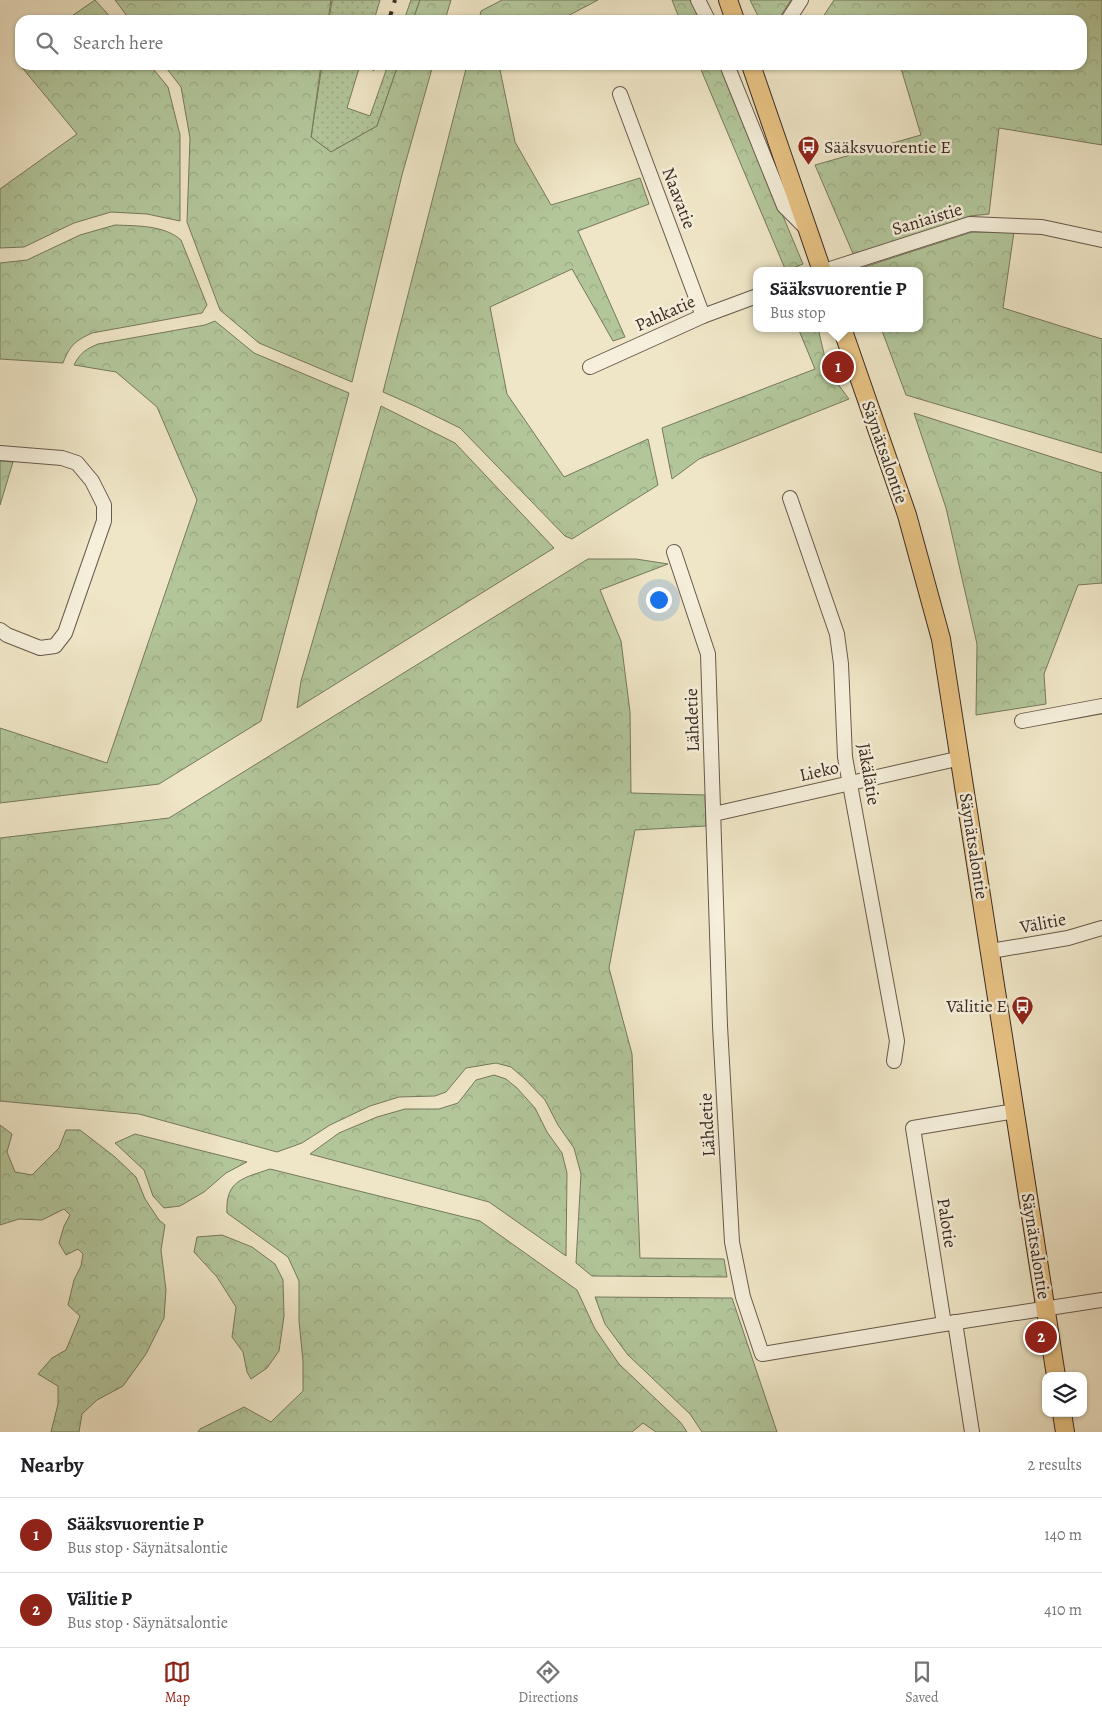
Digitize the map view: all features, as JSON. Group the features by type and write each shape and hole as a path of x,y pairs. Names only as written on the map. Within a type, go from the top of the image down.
{"main road":[{"path":"728,0 733,15"},
{"path":"753,70 822,267"},
{"name":"Säynätsalontie","path":"843,332 907,515 941,639 1055,1372"},
{"path":"1063,1417 1065,1432"}],"street":[{"path":"698,0 706,15"},
{"path":"791,15 801,0"},
{"path":"729,70 784,206 808,230"},
{"name":"Naavatie","path":"620,94 703,316"},
{"name":"Saniaistie","path":"836,267 970,224 1042,227 1102,240"},
{"name":"Pahkatie","path":"590,367 703,316 753,297"},
{"path":"0,453 62,458 77,463 92,481 104,505 104,521 64,633 55,646 40,648 7,635 0,630"},
{"name":"Jäkälätie","path":"790,498 837,634 841,664 845,758 851,782 897,1041 894,1061"},
{"name":"Lähdetie","path":"674,552 708,654 720,1026 732,1242 743,1297 762,1354 1102,1300"},
{"path":"1022,721 1102,706"},
{"name":"Lieko","path":"714,814 961,758"},
{"name":"Välitie","path":"991,951 1068,938 1102,928"},
{"name":"Palotie","path":"972,1432 913,1128 1015,1111"}],"green space":[{"path":"95,0 108,15 73,15"},
{"path":"115,0 331,0 329,15 126,15"},
{"path":"332,0 380,0 376,15 330,15"},
{"path":"411,0 420,0 415,15 406,15"},
{"path":"420,0 451,0 446,15 415,15"},
{"path":"502,0 598,0 570,15 480,15 481,11"},
{"path":"672,0 692,0 699,15 678,15"},
{"path":"750,0 791,0 781,15 758,15"},
{"path":"834,0 1102,0 1102,145 999,128 989,214 970,216 854,256 815,165 921,135 902,70 1087,70 1087,15 824,15"},
{"path":"24,70 154,70 168,87 180,135 180,221 147,214 111,212 74,223 24,247 0,248 0,189 77,134"},
{"path":"168,70 320,70 311,137 331,152 377,126 396,70 432,70 402,175 352,382 259,343 220,310 187,222 190,138 181,87"},
{"path":"321,70 358,70 347,108 370,116 386,70 396,70 377,126 331,152 311,137"},
{"path":"466,70 500,70 515,142 551,205 640,178 649,204 578,231 625,337 613,341 572,269 490,307 507,394 564,477 648,439 658,485 572,539 565,536 460,428 383,392"},
{"path":"701,70 722,70 803,264 796,267 784,267"},
{"path":"115,225 141,226 167,231 181,240 207,305 202,313 92,333 74,344 63,363 0,359 0,263 27,260 80,235"},
{"path":"972,232 1014,232 1003,308 1102,339 1102,453 906,395 882,332 923,332 923,267 864,267"},
{"path":"215,321 254,353 349,393 261,721 159,784 0,803 0,728 107,763 197,500 157,407 116,372 74,365 84,352 98,344 205,325"},
{"path":"800,332 819,332 828,371 849,399 699,459 672,479 662,428 815,369"},
{"path":"381,406 455,443 554,548 297,708 301,681"},
{"path":"914,413 1102,473 1102,583 1078,585 1044,674 1046,704 976,715 977,644 946,508"},
{"path":"0,461 13,462 0,505"},
{"path":"588,559 636,559 668,564 600,590 621,641 630,712 631,793 705,795 706,826 635,830 609,968 632,1054 640,1258 724,1259 727,1277 592,1276 576,1263 581,1174 574,1148 558,1125 545,1100 511,1067 496,1063 466,1068 446,1092 435,1096 399,1097 370,1106 330,1125 302,1143 277,1152 139,1114 0,1101 0,838 169,818"},
{"path":"494,1075 506,1079 535,1108 547,1132 562,1153 567,1173 566,1256 489,1202 310,1154 339,1133 377,1117 405,1109 439,1109 458,1103 476,1080"},
{"path":"0,1125 12,1134 7,1152 15,1172 32,1175 59,1148 66,1130 80,1130 115,1157 136,1177 145,1199 159,1220 165,1225 161,1250 166,1290 164,1318 146,1354 123,1386 97,1400 82,1414 79,1432 51,1432 58,1404 58,1386 38,1374 52,1358 66,1350 80,1316 68,1305 83,1254 78,1249 66,1255 59,1243 64,1226 70,1215 64,1209 42,1220 19,1219 0,1225"},
{"path":"135,1134 247,1162 226,1173 204,1192 180,1206 164,1208 153,1196 144,1170 115,1143"},
{"path":"270,1169 480,1221 577,1290 595,1329 619,1364 681,1423 687,1432 656,1432 643,1423 632,1432 198,1432 200,1429 244,1407 271,1422 303,1391 299,1281 288,1257 227,1213 229,1193 233,1187 244,1178"},
{"path":"222,1235 252,1247 275,1264 283,1280 284,1316 279,1351 267,1368 251,1379 247,1372 243,1352 232,1337 236,1307 217,1277 194,1252 197,1237"},
{"path":"595,1297 732,1298 777,1432 702,1432 690,1414 628,1355 605,1324"}],"railway":[{"path":"390,15 395,0"}],"place":[{"name":"Sääksvuorentie E","path":"808,166"},
{"name":"Sääksvuorentie P","path":"838,367"},
{"name":"Välitie E","path":"1023,1025"},
{"name":"Välitie P","path":"1041,1337"}]}
